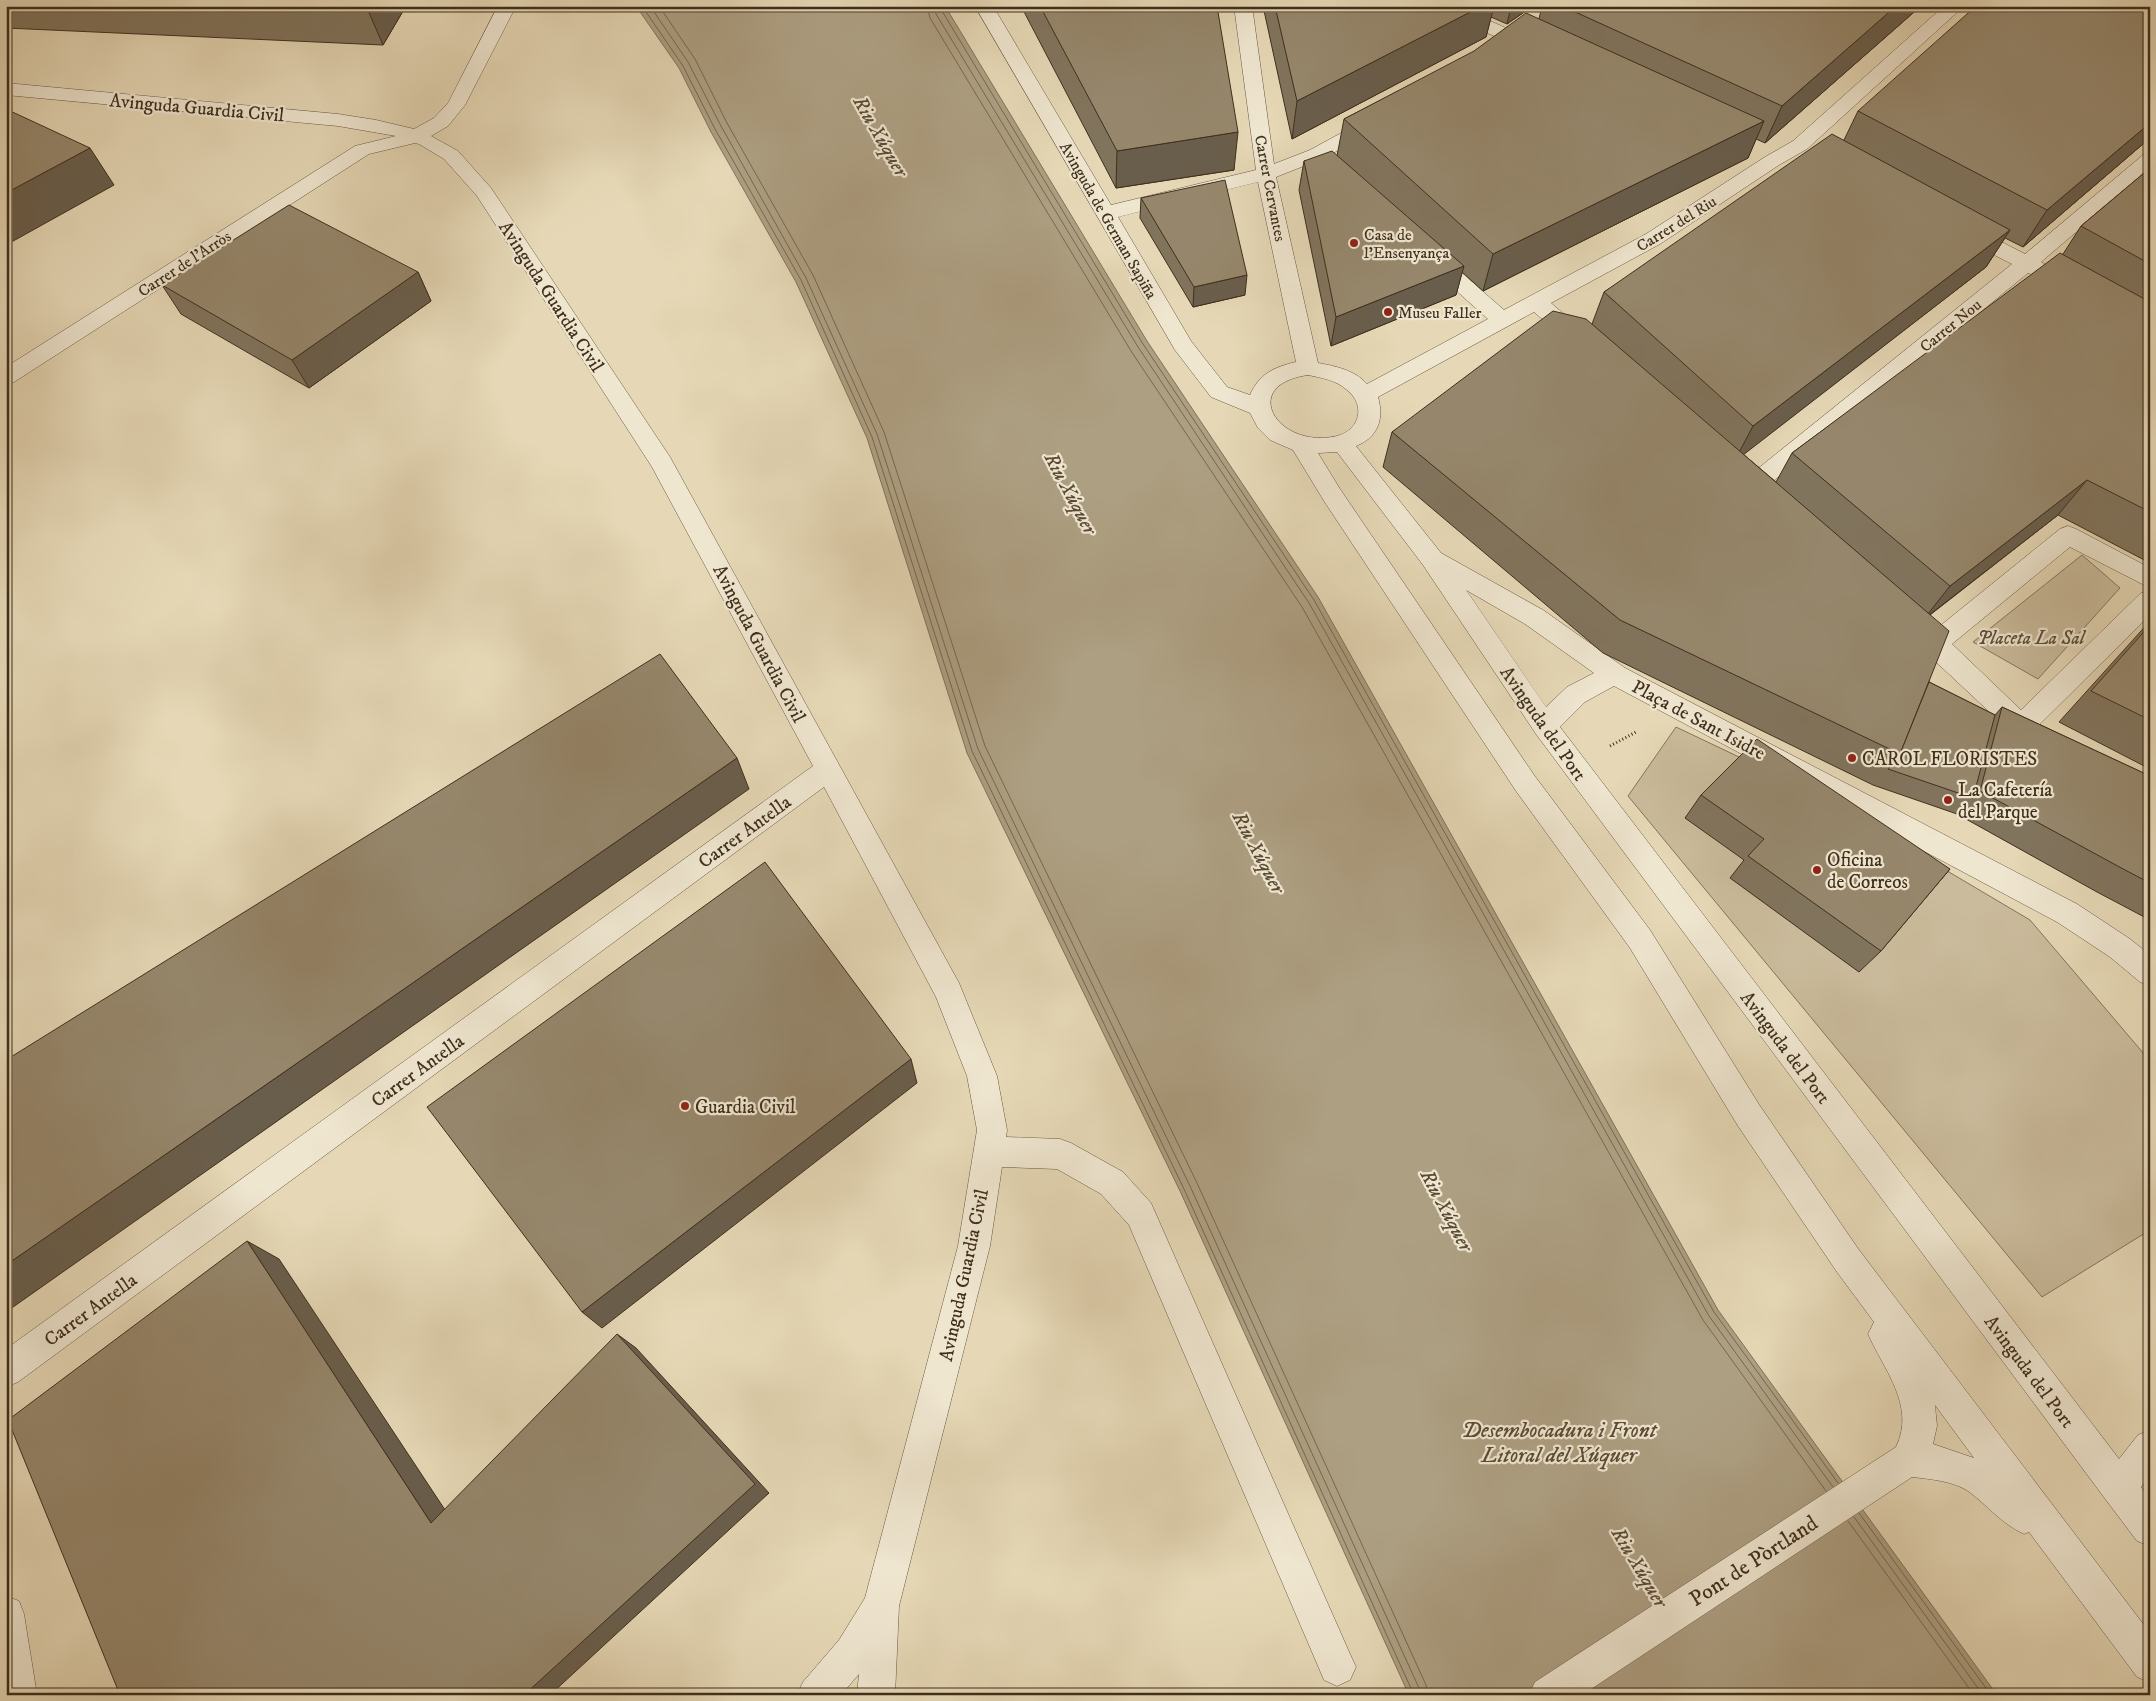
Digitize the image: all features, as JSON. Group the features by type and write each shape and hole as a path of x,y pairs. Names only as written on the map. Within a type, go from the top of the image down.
{"street":[{"name":"Carrer de l'Arròs","path":"6,377 362,150 415,137 441,122 456,105 507,6"},
{"name":"Avinguda de German Sapiña","path":"984,6 1183,345 1219,392 1258,407"},
{"name":"Carrer Cervantes","path":"1243,6 1266,174 1308,368"},
{"path":"1441,6 1520,32 1548,54"},
{"name":"Carrer del Riu","path":"1366,394 1653,239 1763,157 1809,149 1956,6"},
{"path":"1497,47 1520,32"},
{"name":"Avinguda Guardia Civil","path":"6,89 338,120 385,127 439,146 459,162 484,192 662,463 949,992 982,1076 992,1130 974,1246 881,1606 876,1695"},
{"path":"1106,214 1121,208 1324,160 1384,118"},
{"name":"Carrer Nou","path":"1748,489 2027,263 2150,159"},
{"path":"1948,222 2059,281"},
{"path":"1420,247 1502,320"},
{"path":"1538,302 1596,354"},
{"path":"1308,368 1326,370 1342,375 1357,383 1366,394 1371,405 1371,417 1366,428 1356,437 1342,443 1327,446 1301,444 1285,440 1264,420 1258,407 1261,392 1271,380 1288,371 1308,368"},
{"name":"Plaça de Sant Isidre","path":"1342,443 1432,559 1534,617 1616,675 2067,913 2120,948 2150,973"},
{"path":"1301,444 1332,495 1525,783 1640,939 1749,1116 1848,1261 2150,1664"},
{"path":"1935,644 2068,535 2150,579"},
{"name":"Avinguda del Port","path":"1432,559 1545,727 2150,1528"},
{"path":"2021,726 2150,600"},
{"path":"1897,613 1935,644 2021,726 2056,744"},
{"path":"1545,727 1558,709 1584,688 1599,680 1616,675"},
{"name":"Carrer Antella","path":"6,1370 828,770"},
{"path":"989,1151 1060,1154 1112,1183 1140,1214 1337,1667"},
{"path":"1848,1261 1917,1395 1921,1428 1917,1446 1908,1459 1935,1462 1977,1476 2013,1504 2086,1577"},
{"path":"2118,1488 2150,1447"},
{"name":"Pont de Pòrtland","path":"1548,1695 1908,1459"},
{"name":"Avinguda Guardia Civil","path":"816,1695 852,1653 881,1606"},
{"path":"6,1614 18,1695"}],"green space":[{"name":"Placeta La Sal","path":"2082,555 2120,588 2038,679 1973,642"},
{"path":"1676,727 1819,795 2030,920 2150,1061 2150,1230 2042,1297 1628,796"}],"water":[{"name":"Desembocadura i Front Litoral del Xúquer","path":"636,6 945,6 1147,341 1318,597 1718,1310 1997,1695 1409,1695 1180,1191 967,753 867,438 796,282 711,132 679,68"}],"building":[{"path":"335,6 368,6 367,8"},
{"path":"1040,6 1217,6 1238,132 1117,151"},
{"path":"1275,6 1482,6 1297,101"},
{"path":"1562,6 1896,6 1782,106"},
{"path":"1976,6 2150,6 2150,123 2047,210 1858,111"},
{"path":"1526,13 1764,121 1493,254 1344,119 1474,51"},
{"path":"6,109 90,148 6,193"},
{"path":"1832,134 2010,230 1753,426 1604,292"},
{"name":"Casa de l'Ensenyança","path":"1332,151 1464,266 1336,317 1304,161"},
{"path":"2150,168 2150,264 2081,226"},
{"path":"1225,180 1247,275 1194,287 1141,198"},
{"path":"289,205 418,272 292,360 162,285"},
{"path":"2060,253 2150,302 2150,512 2087,480 1950,586 1792,453"},
{"path":"1553,311 1586,319 1949,631 1900,754 1620,620 1392,432"},
{"path":"2150,625 2150,720 2091,691"},
{"path":"660,654 737,758 6,1265 6,1060"},
{"path":"1929,682 1995,715 1973,798 1888,769 1900,754"},
{"path":"2002,707 2150,776 2150,883 1980,791"},
{"name":"Oficina de Correos","path":"1757,739 1950,869 1881,951 1748,856 1764,839 1701,795"},
{"name":"Guardia Civil","path":"765,862 911,1059 582,1312 427,1107"},
{"path":"247,1241 431,1523 617,1334 755,1484 524,1695 120,1695 8,1420"}],"place":[{"name":"Casa de l'Ensenyança","path":"1354,243"},
{"name":"Museu Faller","path":"1388,312"},
{"name":"CAROL FLORISTES","path":"1852,758"},
{"name":"La Cafetería del Parque","path":"1948,800"},
{"name":"Oficina de Correos","path":"1817,870"},
{"name":"Guardia Civil","path":"685,1106"}],"water label":[{"name":"Riu Xúquer","path":"881,136"},
{"name":"Riu Xúquer","path":"1071,493"},
{"name":"Riu Xúquer","path":"1259,852"},
{"name":"Riu Xúquer","path":"1447,1210"},
{"name":"Riu Xúquer","path":"1640,1567"}]}
